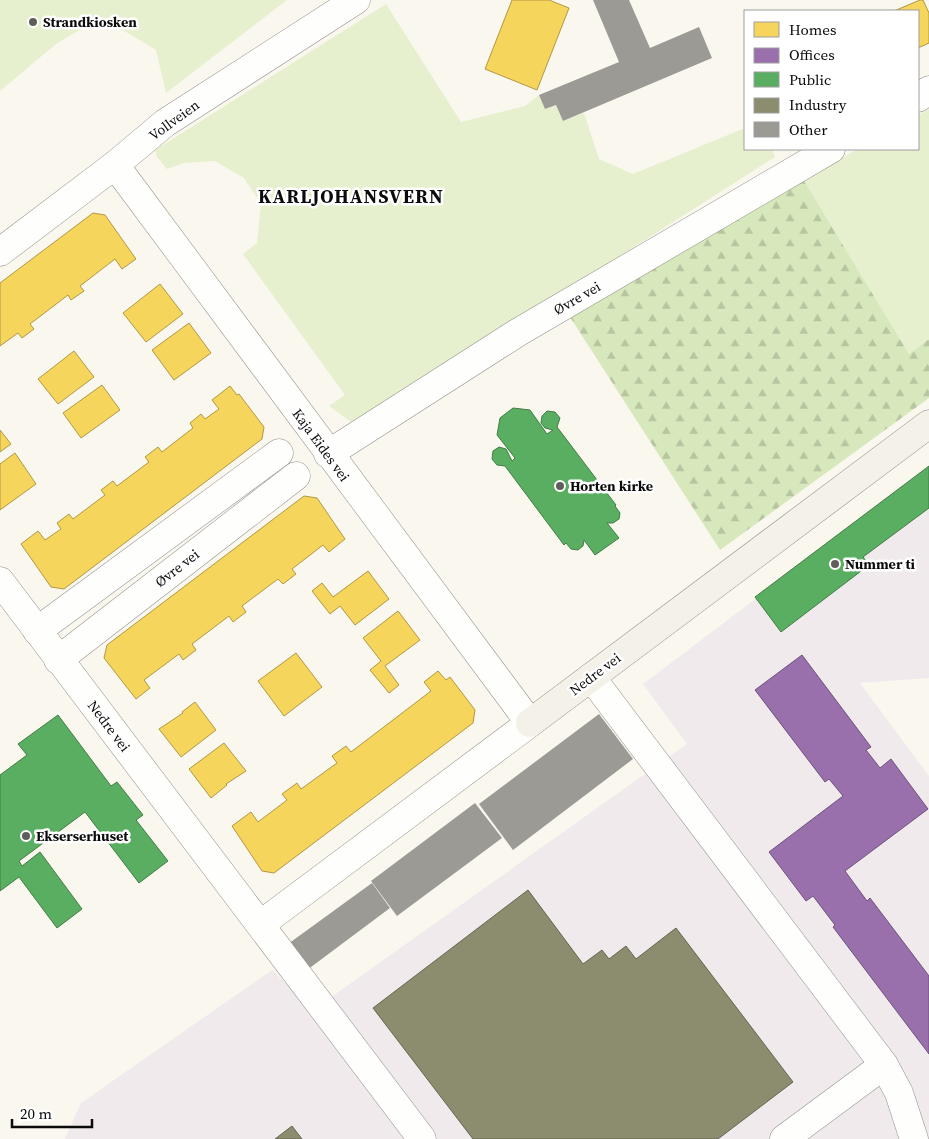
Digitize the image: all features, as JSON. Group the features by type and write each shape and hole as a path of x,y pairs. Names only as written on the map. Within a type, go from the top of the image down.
{"main road":[{"name":"Nedre vei","path":"530,723 929,424"}],"street":[{"name":"Vollveien","path":"0,252 115,165 166,123 356,0"},
{"name":"Øvre vei","path":"328,454 517,333 829,150"},
{"name":"Kaja Eides vei","path":"115,165 328,454 530,723"},
{"path":"37,631 279,453"},
{"name":"Øvre vei","path":"58,660 296,476"},
{"name":"Nedre vei","path":"0,581 422,1139"},
{"path":"591,677 884,1065 899,1093 914,1139"},
{"name":"Nedre vei","path":"261,924 530,723"},
{"path":"784,1139 884,1065"}],"shaded area":[{"path":"929,468 929,678 860,683 929,776 929,1139 65,1139 81,1103 272,970 313,1010 687,744 643,684"}],"green space":[{"path":"0,0 287,0 166,93 156,50 101,17 56,44 0,91"},
{"path":"386,4 461,122 525,106 539,95 545,109 556,105 563,121 584,113 599,159 633,174 744,128 744,150 772,150 775,157 355,425 329,406 345,395 243,254 257,243 261,204 244,178 215,161 184,163 167,169 157,157 155,150"},
{"path":"929,109 929,339 909,354 803,179 856,150 919,150 919,115"},
{"path":"803,179 909,354 929,339 929,398 720,550 568,314"}],"building: Homes":[{"path":"512,0 549,0 569,8 537,90 485,69"},
{"path":"923,0 929,13 929,43 919,48 919,10 896,10"},
{"path":"93,213 105,215 136,259 122,269 115,259 80,286 84,291 71,300 68,295 30,324 34,329 22,338 18,333 0,346 0,283"},
{"path":"160,284 183,314 146,342 123,313"},
{"path":"189,323 211,353 174,380 152,350"},
{"path":"74,351 94,377 58,404 38,379"},
{"path":"102,385 120,410 81,438 63,413"},
{"path":"230,386 237,395 239,394 264,427 262,439 64,589 51,587 21,544 38,531 45,540 61,529 57,523 69,514 73,519 105,495 101,490 113,481 117,486 149,462 145,457 158,447 162,452 193,428 190,423 201,414 205,419 219,409 212,400"},
{"path":"0,430 11,444 0,452"},
{"path":"15,453 36,484 0,510 0,464"},
{"path":"304,496 317,498 345,539 329,552 323,545 292,569 296,574 283,584 278,579 242,606 246,612 233,622 229,616 192,644 196,650 183,660 179,654 144,680 150,688 136,699 104,658 107,645"},
{"path":"368,571 389,599 355,625 340,606 330,614 312,591 322,583 333,597"},
{"path":"398,611 420,640 385,666 399,685 389,693 370,670 381,661 363,638"},
{"path":"296,653 322,687 284,716 258,681"},
{"path":"438,671 446,680 450,677 475,710 473,723 274,873 262,871 232,826 251,812 258,822 287,800 282,794 297,783 301,789 337,763 332,756 346,746 351,752 431,691 424,682"},
{"path":"195,702 216,730 181,757 159,729 183,713"},
{"path":"224,743 246,771 226,784 211,798 189,769"}],"building: Offices":[{"path":"802,655 871,747 866,750 880,768 891,759 928,809 845,871 867,901 870,898 929,976 929,1054 833,927 835,925 813,896 806,901 769,852 843,796 829,779 825,782 755,690"}],"building: Public":[{"name":"Horten kirke","path":"513,408 530,410 547,434 553,430 545,428 541,423 542,416 547,411 555,412 560,418 557,427 616,505 620,513 619,519 613,523 607,523 619,538 595,555 584,540 583,546 578,550 571,549 566,543 564,545 505,466 497,465 492,459 493,451 499,447 506,449 512,461 515,458 497,435 500,418"},
{"path":"929,466 929,508 863,557 869,565 781,632 755,597"},
{"name":"Ekserserhuset","path":"58,715 111,786 117,782 143,815 136,820 168,861 139,883 85,812 19,861 22,866 40,852 82,909 57,928 19,877 0,891 0,775 27,755 18,744"}],"building: Industry":[{"path":"528,890 583,964 602,950 609,959 626,946 636,959 676,928 793,1082 718,1139 473,1139 373,1008"},
{"path":"292,1126 302,1139 275,1139"}],"building: Other":[{"path":"593,0 629,0 650,48 699,27 712,58 563,121 556,105 545,109 539,95 619,62"},
{"path":"599,714 633,759 513,850 479,804"},
{"path":"475,803 502,838 397,916 371,881"},
{"path":"372,883 390,908 307,970 288,944"}],"place":[{"name":"Strandkiosken","path":"33,22"},
{"name":"Horten kirke","path":"560,486"},
{"name":"Nummer ti","path":"835,564"},
{"name":"Ekserserhuset","path":"26,836"}],"district":[{"name":"KARLJOHANSVERN","path":"351,196"}]}
